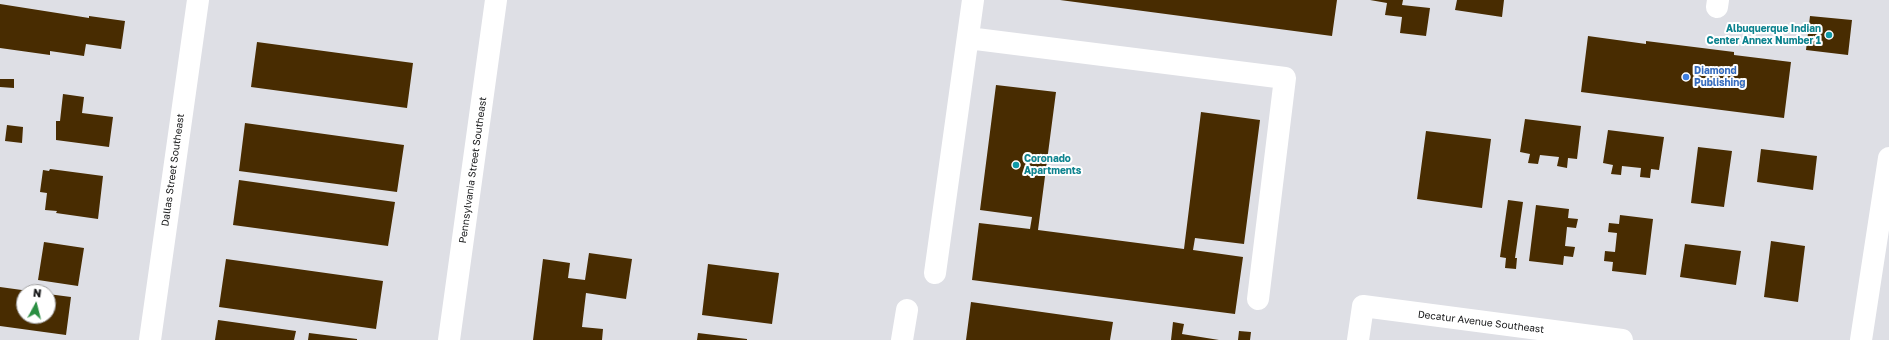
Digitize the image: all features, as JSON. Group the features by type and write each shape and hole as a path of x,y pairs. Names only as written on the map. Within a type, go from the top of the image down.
{"street":[{"name":"Dallas Street Southeast","path":"150,340 198,0"},
{"name":"Pennsylvania Street Southeast","path":"449,340 496,0"},
{"path":"934,273 973,0"},
{"path":"968,38 1285,78 1258,299"},
{"path":"1861,340 1889,158"},
{"name":"Decatur Avenue Southeast","path":"1358,340 1363,306 1622,340"},
{"path":"902,340 907,310"}],"building":[{"path":"1060,0 1337,0 1332,36"},
{"path":"1370,0 1403,0 1402,5 1430,8 1426,36 1400,33 1402,17 1385,15 1387,3"},
{"path":"1457,0 1504,0 1502,17 1455,10"},
{"path":"0,4 89,18 89,16 125,21 121,49 86,44 84,56 50,51 50,55 0,48"},
{"name":"Albuquerque Indian Center Annex Number 1","path":"1810,16 1852,20 1848,55 1806,50"},
{"name":"Diamond Publishing","path":"1588,36 1646,44 1646,41 1734,52 1734,55 1791,62 1784,118 1581,92"},
{"path":"257,42 413,63 407,108 251,87"},
{"path":"0,79 14,79 14,88 0,87"},
{"name":"Coronado Apartments","path":"996,85 1056,92 1038,230 1184,249 1201,112 1260,120 1244,244 1195,238 1193,250 1243,257 1235,314 972,280 979,223 1030,229 1032,217 980,210"},
{"path":"63,94 84,97 82,113 113,117 109,147 56,140 56,121 60,121"},
{"path":"1525,119 1581,126 1577,159 1568,158 1567,168 1557,166 1559,157 1540,155 1538,164 1528,163 1530,154 1520,152"},
{"path":"245,123 404,145 397,192 239,171"},
{"path":"7,125 23,127 22,143 5,141"},
{"path":"1608,130 1664,137 1659,170 1651,169 1650,178 1640,177 1641,168 1622,166 1621,175 1611,174 1613,165 1603,163"},
{"path":"1426,131 1491,139 1482,208 1417,199"},
{"path":"1698,147 1732,151 1724,207 1691,203"},
{"path":"1761,149 1817,156 1813,190 1757,182"},
{"path":"50,169 103,176 98,219 45,210 47,193 40,192 43,170 49,171"},
{"path":"239,180 395,202 388,246 233,225"},
{"path":"1508,200 1523,202 1515,258 1517,258 1516,269 1505,268 1506,258 1500,257"},
{"path":"1536,205 1569,209 1568,218 1578,219 1576,228 1567,227 1565,246 1575,247 1573,257 1564,256 1563,265 1529,261"},
{"path":"1620,215 1653,219 1646,275 1612,271 1613,262 1604,261 1605,251 1615,252 1617,233 1608,232 1609,223 1619,224"},
{"path":"1771,241 1805,246 1798,302 1764,297"},
{"path":"44,242 84,248 78,286 38,280"},
{"path":"1685,244 1741,251 1736,285 1680,277"},
{"path":"589,253 632,259 626,299 586,293 582,327 603,329 602,340 533,340 543,259 570,263 568,278 585,280"},
{"path":"226,259 383,281 376,329 219,307"},
{"path":"708,264 779,273 772,324 702,315"},
{"path":"0,287 16,289 16,324 56,324 56,295 71,297 66,335 0,326"},
{"path":"971,302 1113,322 1110,340 966,340"},
{"path":"218,320 296,331 294,340 215,340"},
{"path":"1173,322 1184,324 1182,334 1219,340 1171,340"},
{"path":"1239,331 1251,332 1250,340 1238,340"},
{"path":"309,333 357,339 357,340 308,340"},
{"path":"698,333 747,339 747,340 697,340"}],"place":[{"name":"Albuquerque Indian Center Annex Number 1","path":"1829,35"},
{"name":"Diamond Publishing","path":"1686,77"},
{"name":"Coronado Apartments","path":"1016,165"}]}
